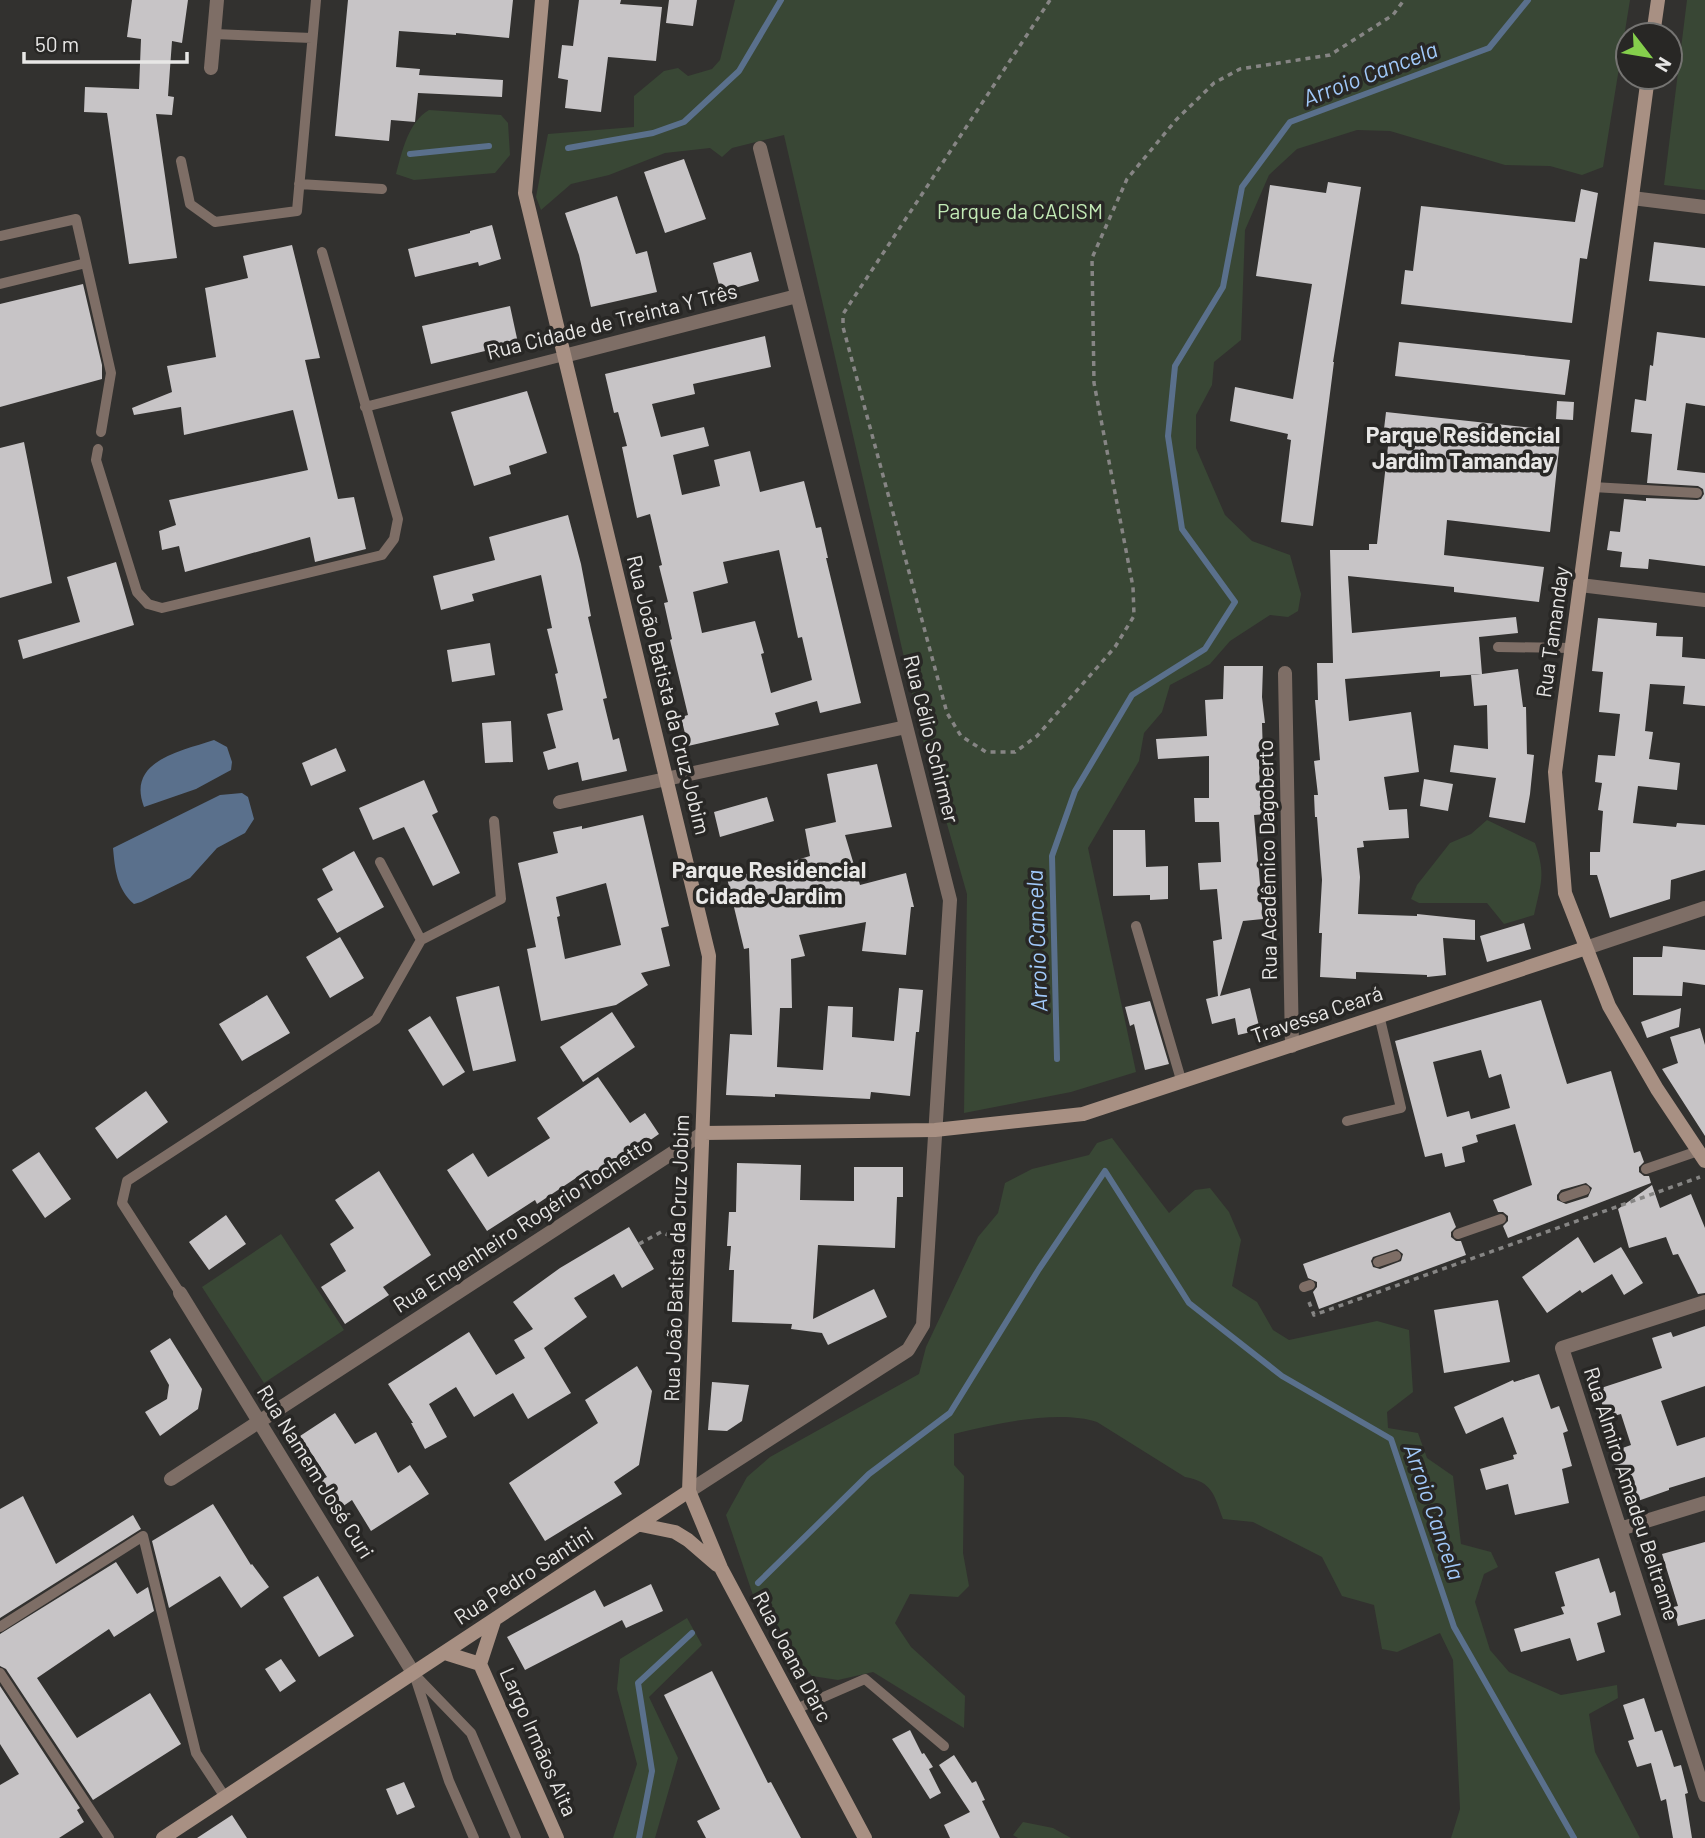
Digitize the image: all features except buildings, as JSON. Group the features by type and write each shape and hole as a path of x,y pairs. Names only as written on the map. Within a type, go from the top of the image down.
{"street":[{"path":"211,68 217,0"},
{"name":"Rua João Batista da Cruz Jobim","path":"542,0 525,194 709,956 689,1491"},
{"path":"1655,21 1658,0"},
{"name":"Rua Tamanday","path":"1646,91 1555,772 1565,893 1586,948 1609,1006 1657,1089 1703,1153"},
{"name":"Rua Célio Schirmer","path":"760,148 950,900 923,1325 908,1350"},
{"path":"1632,198 1705,206"},
{"name":"Rua Cidade de Treinta Y Três","path":"564,356 797,296"},
{"path":"1580,585 1705,600"},
{"name":"Rua Acadêmico Dagoberto","path":"1285,673 1292,1046"},
{"path":"560,803 906,727"},
{"name":"Travessa Ceará","path":"935,1130 1083,1114 1705,908"},
{"path":"703,1133 935,1130"},
{"name":"Rua Engenheiro Rogério Tochetto","path":"171,1479 703,1133"},
{"name":"Rua Namem José Curi","path":"180,1293 414,1674"},
{"name":"Rua Almiro Amadeu Beltrame","path":"1705,1301 1562,1348 1705,1795"},
{"name":"Rua Pedro Santini","path":"163,1838 908,1350"},
{"name":"Rua Joana D'arc","path":"689,1491 721,1568 865,1838"},
{"path":"1620,1530 1705,1503"},
{"path":"641,1525 675,1532 721,1568"},
{"name":"Largo Irmãos Aita","path":"495,1621 480,1664 557,1838"},
{"name":"Largo Irmãos Aita","path":"445,1653 480,1664"}],"lane":[{"path":"181,161 190,204 215,222 297,211 316,0"},
{"path":"214,34 312,38"},
{"path":"299,184 382,189"},
{"path":"0,236 76,219 111,373 101,432"},
{"path":"98,449 96,460 137,592 148,604 162,608 382,555 394,539 398,519 322,252"},
{"path":"0,284 86,263"},
{"name":"Rua Cidade de Treinta Y Três","path":"365,407 564,356"},
{"path":"1593,487 1697,493"},
{"path":"1498,647 1572,648"},
{"path":"180,1293 122,1203 128,1181 376,1019 421,940 501,899 494,821"},
{"path":"380,862 421,940"},
{"path":"1136,926 1182,1083"},
{"path":"1347,1121 1401,1108 1379,1015"},
{"path":"1646,1169 1703,1153"},
{"path":"1564,1197 1585,1190"},
{"path":"1458,1234 1501,1219"},
{"path":"1378,1262 1396,1256"},
{"path":"0,1627 143,1536 196,1752 225,1797"},
{"path":"0,1673 109,1838"},
{"path":"414,1674 449,1781 474,1838"},
{"path":"414,1674 471,1733 516,1838"},
{"path":"796,1709 864,1679 944,1746"}],"path":[{"path":"1050,0 843,314 843,327 947,713 961,736 986,752 1015,752 1037,736 1115,647 1135,616 1133,587 1094,383 1092,258 1127,179 1176,120 1214,83 1240,69 1330,55 1393,15 1404,0"},
{"path":"1307,1286 1314,1315 1705,1175"},
{"path":"639,1244 661,1232 673,1237"}],"green space":[{"name":"Parque da CACISM","path":"735,0 1630,0 1627,21 1614,21 1615,91 1603,167 1582,175 1550,166 1505,165 1390,131 1357,130 1297,149 1269,175 1245,230 1241,340 1214,362 1212,385 1196,415 1196,448 1225,515 1252,541 1290,555 1301,594 1298,611 1288,617 1270,615 1230,641 1210,664 1170,685 1162,712 1144,733 1139,761 1088,848 1136,1072 1071,1092 964,1113 967,894 923,740 784,135 732,148 722,157 710,148 665,153 609,175 571,184 541,210 536,197 548,134 634,127 634,96 664,71 678,68 688,76 712,69 720,60"},
{"path":"1687,0 1705,0 1705,190 1664,185 1676,91 1684,91 1684,24"},
{"path":"429,110 501,115 508,123 510,155 495,173 414,180 396,174 411,130"},
{"path":"1487,820 1535,843 1541,871 1534,915 1504,924 1487,903 1419,903 1411,899 1417,885 1450,843 1471,834"},
{"path":"1112,1138 1169,1213 1195,1190 1210,1188 1229,1212 1241,1240 1232,1286 1257,1302 1273,1330 1289,1340 1377,1321 1409,1330 1413,1392 1387,1412 1388,1428 1418,1433 1427,1458 1453,1476 1461,1544 1491,1552 1498,1567 1484,1574 1475,1602 1490,1650 1509,1672 1561,1695 1617,1685 1618,1698 1589,1714 1595,1752 1640,1838 1451,1838 1460,1809 1453,1660 1440,1633 1397,1652 1382,1649 1374,1605 1342,1596 1322,1557 1253,1522 1223,1519 1207,1486 1185,1477 1097,1422 1082,1418 1026,1419 954,1434 954,1465 964,1476 963,1553 969,1586 958,1597 910,1594 895,1623 911,1647 965,1696 964,1728 873,1672 838,1680 812,1676 782,1644 758,1610 726,1515 747,1477 770,1457 919,1374 926,1347 978,1237 998,1213 1005,1183 1032,1169 1089,1155 1097,1143"},
{"path":"281,1234 344,1330 264,1383 202,1287"},
{"path":"687,1618 702,1645 649,1697 678,1758 655,1838 613,1838 637,1764 617,1689 620,1659"},
{"path":"1023,1822 1053,1828 1071,1838 1018,1838 1013,1835"}],"water":[{"path":"214,740 227,747 232,762 231,770 196,789 144,807 141,791 143,778 150,768 173,754"},
{"path":"242,793 248,797 254,819 245,833 217,848 190,878 141,902 134,904 128,898 118,879 113,848 220,795"}],"waterway":[{"path":"568,148 653,133 684,122 739,71 781,0"},
{"name":"Arroio Cancela","path":"1057,1059 1052,856 1075,791 1132,695 1205,649 1235,602 1182,529 1168,436 1175,366 1223,287 1242,187 1290,122 1489,48 1528,0"},
{"path":"410,154 489,146"},
{"name":"Arroio Cancela","path":"758,1583 869,1474 950,1413 1039,1269 1105,1171 1189,1303 1282,1376 1391,1439 1454,1627 1574,1838"},
{"path":"639,1838 652,1771 638,1683 692,1633"}],"district":[{"name":"Parque Residencial Jardim Tamanday","path":"1463,448"},
{"name":"Parque Residencial Cidade Jardim","path":"769,883"}]}
